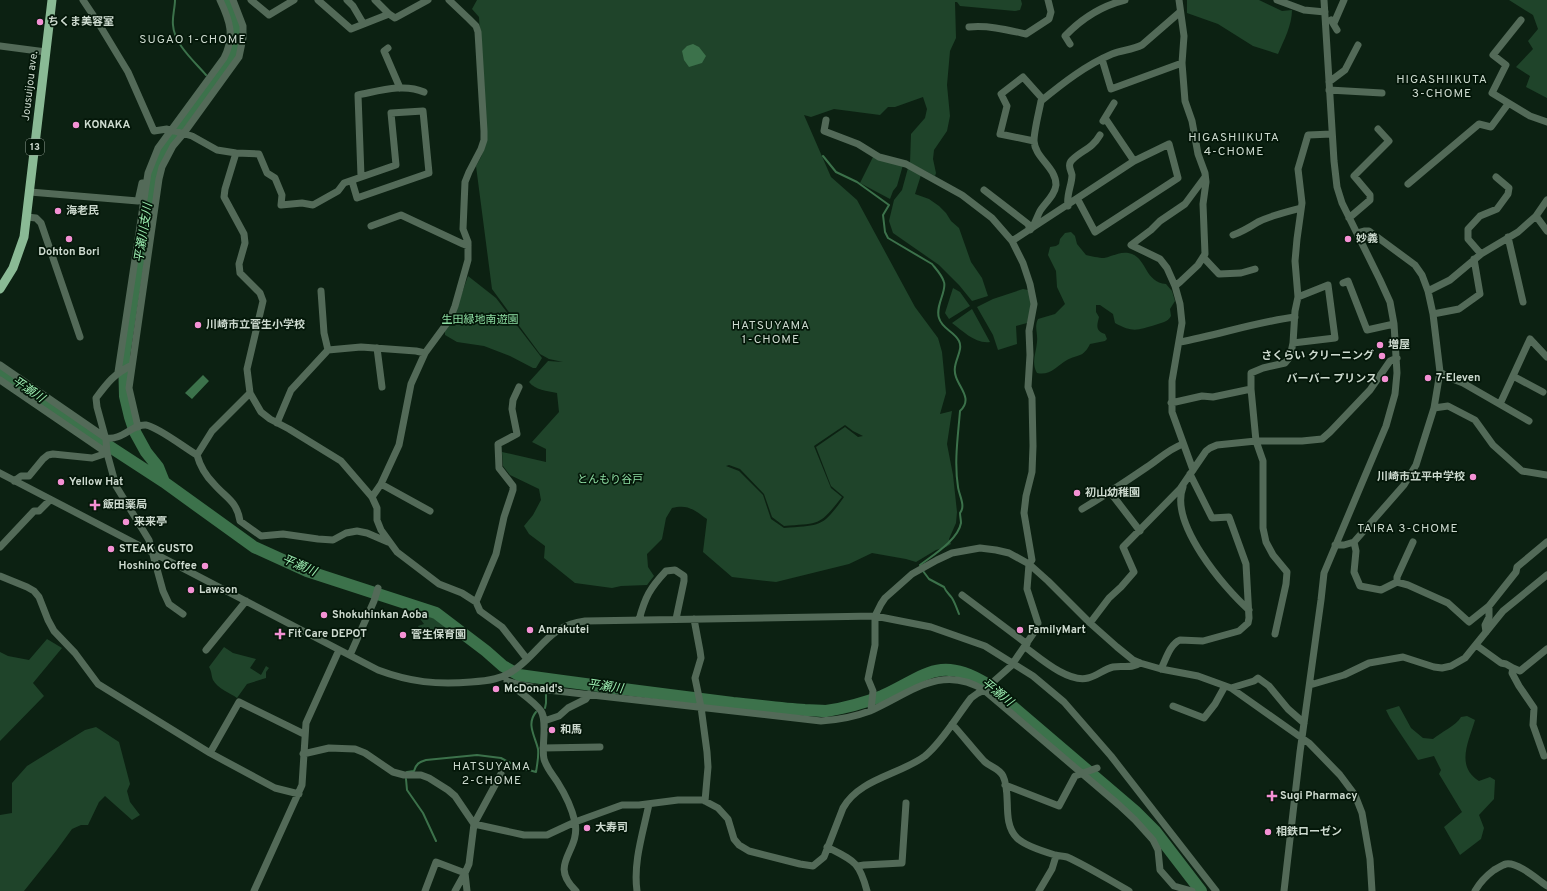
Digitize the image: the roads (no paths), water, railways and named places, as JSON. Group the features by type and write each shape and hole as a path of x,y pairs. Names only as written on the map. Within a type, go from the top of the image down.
{"main road":[{"name":"Jousuijou ave.","path":"0,289 13,268 24,237 52,0"}],"street":[{"path":"83,0 128,72 154,131 168,129 192,136 217,150 258,154 267,173 275,178 282,195 282,205 302,203 313,205 338,191 344,183 396,165 391,114 423,110 429,173 357,198 352,181"},
{"path":"118,372 146,183 152,160 158,148 224,58 228,50 230,25 220,0"},
{"path":"138,426 129,388 159,179 167,156 173,146 239,57 243,38 243,26 233,0"},
{"path":"251,0 270,15 294,0"},
{"path":"318,0 351,29 389,14"},
{"path":"347,0 353,6 363,23"},
{"path":"375,0 395,18 428,0"},
{"path":"372,497 381,484 384,474 399,445 411,384 425,353 450,320 468,260 468,246 463,229 465,182 478,157 484,140 479,47 476,26 449,0"},
{"path":"969,27 976,26 996,28 1026,34 1049,20 1052,12 1048,0"},
{"path":"1070,44 1065,36 1078,22 1111,3 1125,0"},
{"path":"1175,286 1187,276 1203,257 1205,240 1203,204 1206,182 1198,154 1192,121 1185,101 1182,63 1184,36 1179,0"},
{"path":"1277,0 1304,10 1325,15 1336,26 1344,0"},
{"path":"1284,891 1302,738 1321,600 1322,578 1386,426 1395,394 1397,374 1394,324 1390,302 1342,203 1337,187 1332,134 1324,0"},
{"path":"1031,230 1039,212 1053,193 1056,185 1054,173 1044,162 1034,141 1041,101 1092,64 1113,54 1142,45 1180,12"},
{"path":"1521,20 1493,55 1506,65 1492,93 1530,116 1547,122"},
{"path":"1329,82 1345,70 1358,45"},
{"path":"0,46 46,52"},
{"path":"388,48 384,51 400,88"},
{"path":"1102,59 1111,90 1182,63"},
{"path":"1034,141 1000,134 1007,106 1001,94 1023,77 1040,96"},
{"path":"361,176 358,95 400,88 415,88 424,92"},
{"path":"1330,90 1382,93"},
{"path":"1114,103 1104,119 1134,161"},
{"path":"1408,184 1480,124 1492,127 1508,104"},
{"path":"303,754 329,748 355,749 365,753 393,772 404,775 422,775 429,778 455,796 470,821 474,824 524,835 547,835 575,822 622,805 649,804 678,800 706,801 718,808 728,818 734,839 739,845 749,851 813,866 820,862 824,857 847,800 866,786 925,756 952,724 971,698 984,690 1014,663 1037,628 1038,623 1027,589 1029,564 1032,560 1024,513 1026,496 1032,472 1034,446 1032,398 1028,387 1030,330 1034,304 1030,284 1023,263 1012,242 992,218 962,195 906,164 879,156 858,144 824,131 826,120"},
{"path":"1349,218 1370,200 1370,195 1354,176 1389,141 1378,129"},
{"path":"1275,634 1286,584 1287,572 1278,563 1266,542 1263,528 1263,461 1256,441 1251,373 1262,368 1285,363 1290,357 1298,297 1295,261 1296,239 1302,208 1298,169 1308,134 1332,134"},
{"path":"1068,206 1067,199 1072,175 1069,167 1071,162 1095,144 1100,135"},
{"path":"1012,242 1078,200 1134,161 1169,144 1178,178 1094,232 1078,200"},
{"path":"236,153 224,197 244,234 245,243 240,264 240,273 260,293 262,301 254,345 248,360 247,369 250,393 261,412 270,420 289,429 342,461 372,497 377,508 377,520 388,542 408,561 439,584 462,593 476,602 480,611 502,627 527,659"},
{"path":"1161,669 1173,645 1177,641 1203,640 1239,631 1248,623 1249,610 1246,564 1229,517 1212,518 1192,472 1172,412 1172,381 1180,342 1182,323 1180,304 1175,286 1167,268 1160,259 1131,245 1160,221 1185,204 1205,177"},
{"path":"1481,254 1468,239 1468,229 1480,216 1497,208 1508,194 1509,188 1496,177"},
{"path":"30,192 138,201 142,183 146,183"},
{"path":"984,190 1028,224 1031,230"},
{"path":"1428,291 1450,280 1481,254 1526,226 1536,216 1547,200"},
{"path":"1233,235 1244,231 1258,222 1272,216 1302,208"},
{"path":"372,226 401,215 468,246"},
{"path":"1536,216 1547,231"},
{"path":"27,217 36,218 41,223 80,337"},
{"path":"1335,545 1344,545 1354,542 1404,485 1416,465 1434,408 1440,372 1433,314 1428,291 1422,275 1415,265 1369,231 1357,233"},
{"path":"1508,237 1523,302"},
{"path":"1203,257 1219,274 1241,273 1255,269"},
{"path":"1433,314 1459,309 1480,294 1474,260"},
{"path":"1343,283 1348,281 1367,330 1394,324"},
{"path":"1293,343 1335,338 1328,285 1298,297"},
{"path":"321,291 324,333 328,350"},
{"path":"1180,342 1274,320 1295,317"},
{"path":"1500,404 1530,339 1547,357"},
{"path":"277,423 291,390 296,387 328,350 361,347 425,353"},
{"path":"377,348 376,370 382,387"},
{"path":"1090,623 1109,598 1134,572 1123,547 1185,483 1206,451 1217,445 1256,441 1302,441 1322,439 1370,390 1390,361 1397,358"},
{"path":"0,365 106,439 113,439 138,426 146,425 157,430 197,455 199,463 214,485 228,497 238,511 240,522 261,536 283,534 318,540 333,540 346,533 357,531 367,533 388,542"},
{"path":"132,365 118,372 96,398 97,407 106,439 116,486 149,540 163,591 170,604 183,614"},
{"path":"1440,372 1463,383 1481,395 1529,421"},
{"path":"1513,376 1543,392"},
{"path":"0,380 108,452"},
{"path":"18,392 26,382"},
{"path":"476,602 496,554 504,517 513,490 513,486 499,468 498,444 517,434 512,409 513,400 519,387"},
{"path":"1172,403 1202,396 1213,397 1251,389"},
{"path":"197,455 212,431 250,393"},
{"path":"1434,408 1448,406 1475,420 1493,445 1522,471 1547,475"},
{"path":"1082,509 1150,465 1172,448 1183,444"},
{"path":"14,481 21,476 29,476 48,455 54,454 92,458 108,452"},
{"path":"0,473 378,670 419,682 454,684 505,678 551,635 568,624 585,621 876,616 931,627 958,635 985,646 1014,663 1060,698 1082,721 1216,891"},
{"path":"1185,483 1182,491 1182,507 1185,519 1197,549 1240,602 1249,610"},
{"path":"381,484 430,511"},
{"path":"1110,492 1140,530"},
{"path":"0,547 34,511 39,511 50,500"},
{"path":"1354,542 1356,551 1354,572 1360,586 1381,590 1397,582 1408,585 1448,603 1469,622 1489,606 1516,572 1517,567 1547,542"},
{"path":"1397,582 1397,577 1413,542"},
{"path":"871,710 873,692 868,678 875,645 876,616 885,598 912,574 952,553 980,548 1009,553 1029,564 1090,623 1133,660 1161,669 1198,676 1228,687 1309,743 1340,775 1355,795 1362,813 1370,859 1372,891"},
{"path":"639,620 644,602 652,585 666,571 675,570 684,576 676,619"},
{"path":"1310,685 1344,675 1369,663 1403,657 1442,668 1451,666 1465,658 1503,611 1547,575"},
{"path":"0,576 34,591 39,597 54,631 75,653 98,684 210,752 275,788 298,794"},
{"path":"350,655 378,589"},
{"path":"962,595 1057,670 1077,678 1088,678 1114,667 1134,667 1140,663"},
{"path":"206,650 246,601"},
{"path":"1486,632 1485,626 1490,617 1489,606"},
{"path":"694,619 701,658 695,678 701,705 708,767 706,801"},
{"path":"1476,645 1501,663 1520,671 1547,649"},
{"path":"254,891 302,785 304,734 306,723 339,650"},
{"path":"1513,668 1512,673 1534,708 1533,725 1544,756"},
{"path":"505,678 521,685 589,694 701,705 821,721 847,718 871,710 929,682 940,679 955,679 976,685 984,690 1119,805 1153,840 1158,850 1160,870 1174,886 1192,891"},
{"path":"505,678 542,712 544,721 544,761 565,795 575,822 576,834 573,846 566,858 564,870 566,880 576,891"},
{"path":"1173,706 1204,718 1228,687 1254,681 1258,678 1269,686 1288,708 1304,723"},
{"path":"544,721 559,716 568,708 586,699 589,694"},
{"path":"210,752 239,702 304,734"},
{"path":"952,724 986,762 997,769 1002,776 1005,785 1008,820 1011,830 1016,836 1026,844 1056,856 1065,856 1078,862 1129,891"},
{"path":"543,748 600,747"},
{"path":"1005,785 1059,806 1075,776 1096,768"},
{"path":"455,891 465,873 468,864 474,824 502,774"},
{"path":"858,866 902,863 906,803"},
{"path":"637,891 635,875 636,864 649,804"},
{"path":"827,847 849,858 858,866 862,873 867,891"},
{"path":"1039,891 1052,869 1056,856"},
{"path":"426,891 436,862 465,873"},
{"path":"1475,891 1489,874 1505,864 1510,864 1525,870 1547,886"},
{"path":"465,873 467,891"}],"waterway":[{"path":"175,0 173,22 174,32 185,52 206,75"},
{"name":"平瀬川支川","path":"164,482 158,467 146,452 135,432 130,417 125,396 124,357 149,190 154,169 159,156 170,137 231,55 235,40 235,27 226,0"},
{"path":"823,156 836,172 857,182 889,205 883,215 885,232 888,238 932,264 939,272 944,282 944,290 938,313 939,318 943,325 957,338 960,344 955,373 966,400 960,411 956,459 958,487 962,504 962,510 960,513 961,523 959,529 950,541 920,565 921,567"},
{"name":"平瀬川","path":"0,371 98,439 164,482 254,547 307,571 436,613 486,651 503,666 519,675 733,703 787,709 826,711 875,699 932,672 943,670 955,671 969,675 985,683 1135,811 1155,831 1201,891"},
{"path":"923,571 929,579 944,587 952,598 959,614"},
{"name":"平瀬川","path":"546,679 546,684"},
{"path":"545,708 546,695"},
{"path":"407,772 414,771 418,764 426,760 477,755 501,758 518,767 536,772 538,749 531,726 536,712"},
{"path":"406,779 407,790 423,813 436,841"}],"place":[{"name":"ちくま美容室","path":"40,22"},
{"name":"KONAKA","path":"76,125"},
{"name":"海老民","path":"58,211"},
{"name":"Dohton Bori","path":"69,239"},
{"name":"妙義","path":"1348,239"},
{"name":"川崎市立菅生小学校","path":"198,325"},
{"name":"増屋","path":"1380,345"},
{"name":"さくらい クリーニング","path":"1382,356"},
{"name":"7-Eleven","path":"1428,378"},
{"name":"バーバー プリンス","path":"1385,379"},
{"name":"川崎市立平中学校","path":"1473,477"},
{"name":"Yellow Hat","path":"61,482"},
{"name":"初山幼稚園","path":"1077,493"},
{"name":"飯田薬局","path":"95,505"},
{"name":"来来亭","path":"126,522"},
{"name":"STEAK GUSTO","path":"111,549"},
{"name":"Hoshino Coffee","path":"205,566"},
{"name":"Lawson","path":"191,590"},
{"name":"Shokuhinkan Aoba","path":"324,615"},
{"name":"Anrakutei","path":"530,630"},
{"name":"FamilyMart","path":"1020,630"},
{"name":"Fit Care DEPOT","path":"280,634"},
{"name":"菅生保育園","path":"403,635"},
{"name":"McDonald's","path":"496,689"},
{"name":"和馬","path":"552,730"},
{"name":"Sugi Pharmacy","path":"1272,796"},
{"name":"大寿司","path":"587,828"},
{"name":"相鉄ローゼン","path":"1268,832"}],"district":[{"name":"SUGAO 1-CHOME","path":"193,40"},
{"name":"HIGASHIIKUTA 3-CHOME","path":"1442,87"},
{"name":"HIGASHIIKUTA 4-CHOME","path":"1234,145"},
{"name":"HATSUYAMA 1-CHOME","path":"771,333"},
{"name":"TAIRA 3-CHOME","path":"1408,529"},
{"name":"HATSUYAMA 2-CHOME","path":"492,774"}],"park label":[{"name":"生田緑地南遊園","path":"480,320"},
{"name":"とんもり谷戸","path":"610,480"}]}
